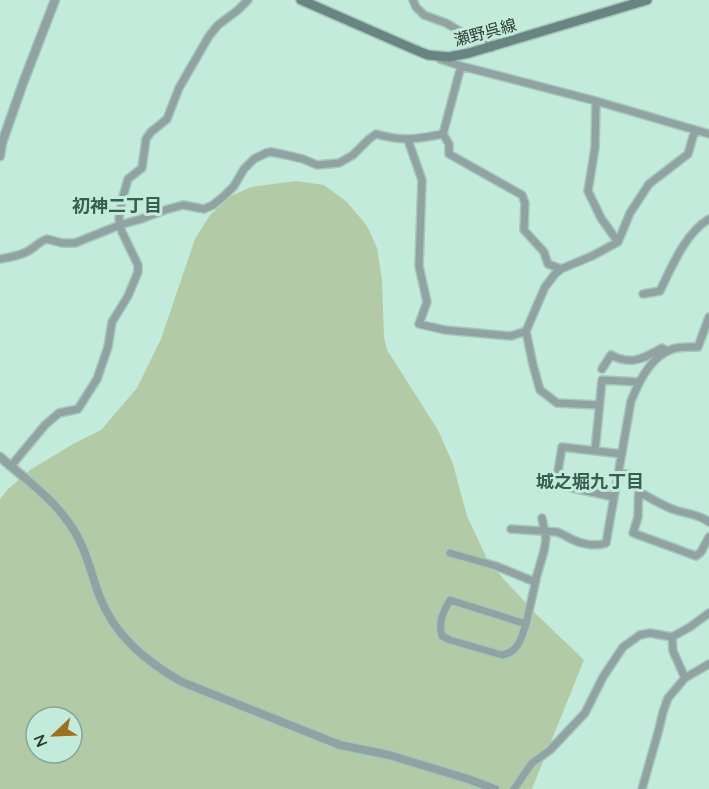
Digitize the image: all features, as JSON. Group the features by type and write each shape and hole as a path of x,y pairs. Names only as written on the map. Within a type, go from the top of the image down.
{"main road":[{"name":"瀬野呉線","path":"301,0 428,55 449,57 490,48 647,0"}],"street":[{"path":"0,156 1,143 55,0"},
{"path":"11,466 45,425 59,413 78,409 97,379 108,346 112,322 128,296 138,272 138,265 122,232 119,219 128,178 142,168 146,139 167,119 179,88 209,36 218,25 248,0"},
{"path":"413,0 424,15 446,23 463,33 486,36 490,48"},
{"path":"428,55 709,134"},
{"path":"461,66 443,134 449,144 449,154 522,195 525,203 524,230 544,252 549,264 561,269"},
{"path":"596,101 595,148 588,191 601,218 618,242"},
{"path":"599,405 557,403 540,390 526,331 545,287 561,269 618,242 630,213 649,184 688,154 695,130"},
{"path":"0,259 18,256 47,239 62,243 75,243 120,225 183,205 204,209 213,205 234,186 244,169 254,159 266,153 286,155 317,165 339,163 353,155 376,134 408,140 443,134"},
{"path":"408,140 422,180 419,266 427,302 419,324 445,330 511,336 526,331"},
{"path":"643,294 660,291 676,257 700,224 709,219"},
{"path":"511,529 563,534 582,543 599,546 606,543 631,401 639,382 650,366 667,351 681,347 699,347 705,341 709,317"},
{"path":"602,369 611,355 622,361 642,360 662,348 667,351"},
{"path":"595,451 603,380 639,382"},
{"path":"614,497 559,485 557,477 562,447 622,454"},
{"path":"0,457 52,503 69,523 82,545 110,619 124,638 159,669 182,682 340,745 389,755 468,778 495,789"},
{"path":"619,473 639,476 638,517 633,533 696,556 701,552 709,537"},
{"path":"639,492 676,511 687,512 709,522"},
{"path":"535,582 546,539 542,518"},
{"path":"450,553 496,566 535,582"},
{"path":"526,624 450,600 442,614 440,627 442,636 450,640 502,656 510,654 519,644 526,624 537,577 535,582"},
{"path":"514,789 532,763 550,750 585,713 603,677 623,647 640,635 650,633 672,637 709,613"},
{"path":"672,637 673,651 685,678"},
{"path":"642,789 668,698 685,678 709,664"}],"green space":[{"path":"296,181 324,185 347,202 367,226 377,248 382,280 384,337 387,350 438,430 453,464 467,516 489,563 536,614 584,660 532,789 0,789 0,499 30,470 101,430 137,388 161,339 195,239 210,215 231,196 251,187"}],"district":[{"name":"初神二丁目","path":"117,205"},
{"name":"城之堀九丁目","path":"590,481"}]}
